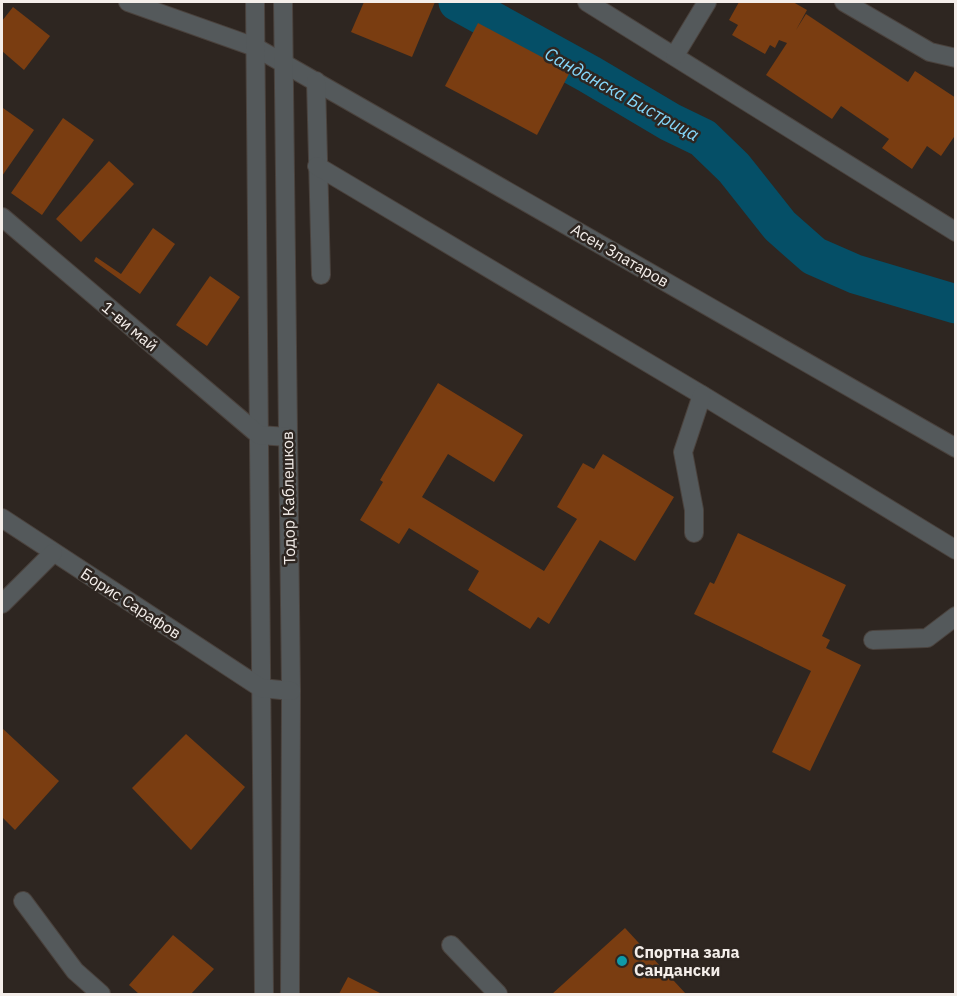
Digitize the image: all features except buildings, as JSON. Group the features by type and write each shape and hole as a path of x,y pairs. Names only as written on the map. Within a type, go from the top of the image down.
{"street":[{"name":"Асен Златаров","path":"128,2 255,47 956,448"},
{"name":"Тодор Каблешков","path":"255,2 264,994"},
{"name":"Тодор Каблешков","path":"283,2 291,691 290,994"},
{"path":"587,2 954,229"},
{"path":"675,55 708,2"},
{"path":"844,2 930,52 956,58"},
{"path":"316,81 321,275"},
{"path":"317,166 702,395 956,550"},
{"name":"1-ви май","path":"2,217 259,435"},
{"path":"694,533 694,510 683,452 702,395"},
{"path":"259,435 288,437"},
{"name":"Борис Сарафов","path":"2,518 261,688"},
{"path":"2,604 53,553"},
{"path":"873,640 927,638 956,616"},
{"path":"261,688 291,691"},
{"path":"23,901 75,971 101,994"},
{"path":"451,945 498,994"}],"waterway":[{"name":"Санданска Бистрица","path":"458,2 589,74 670,122 703,138 734,168 780,226 814,256 855,274 956,304"}],"place":[{"name":"Спортна зала Сандански","path":"622,961"}]}
